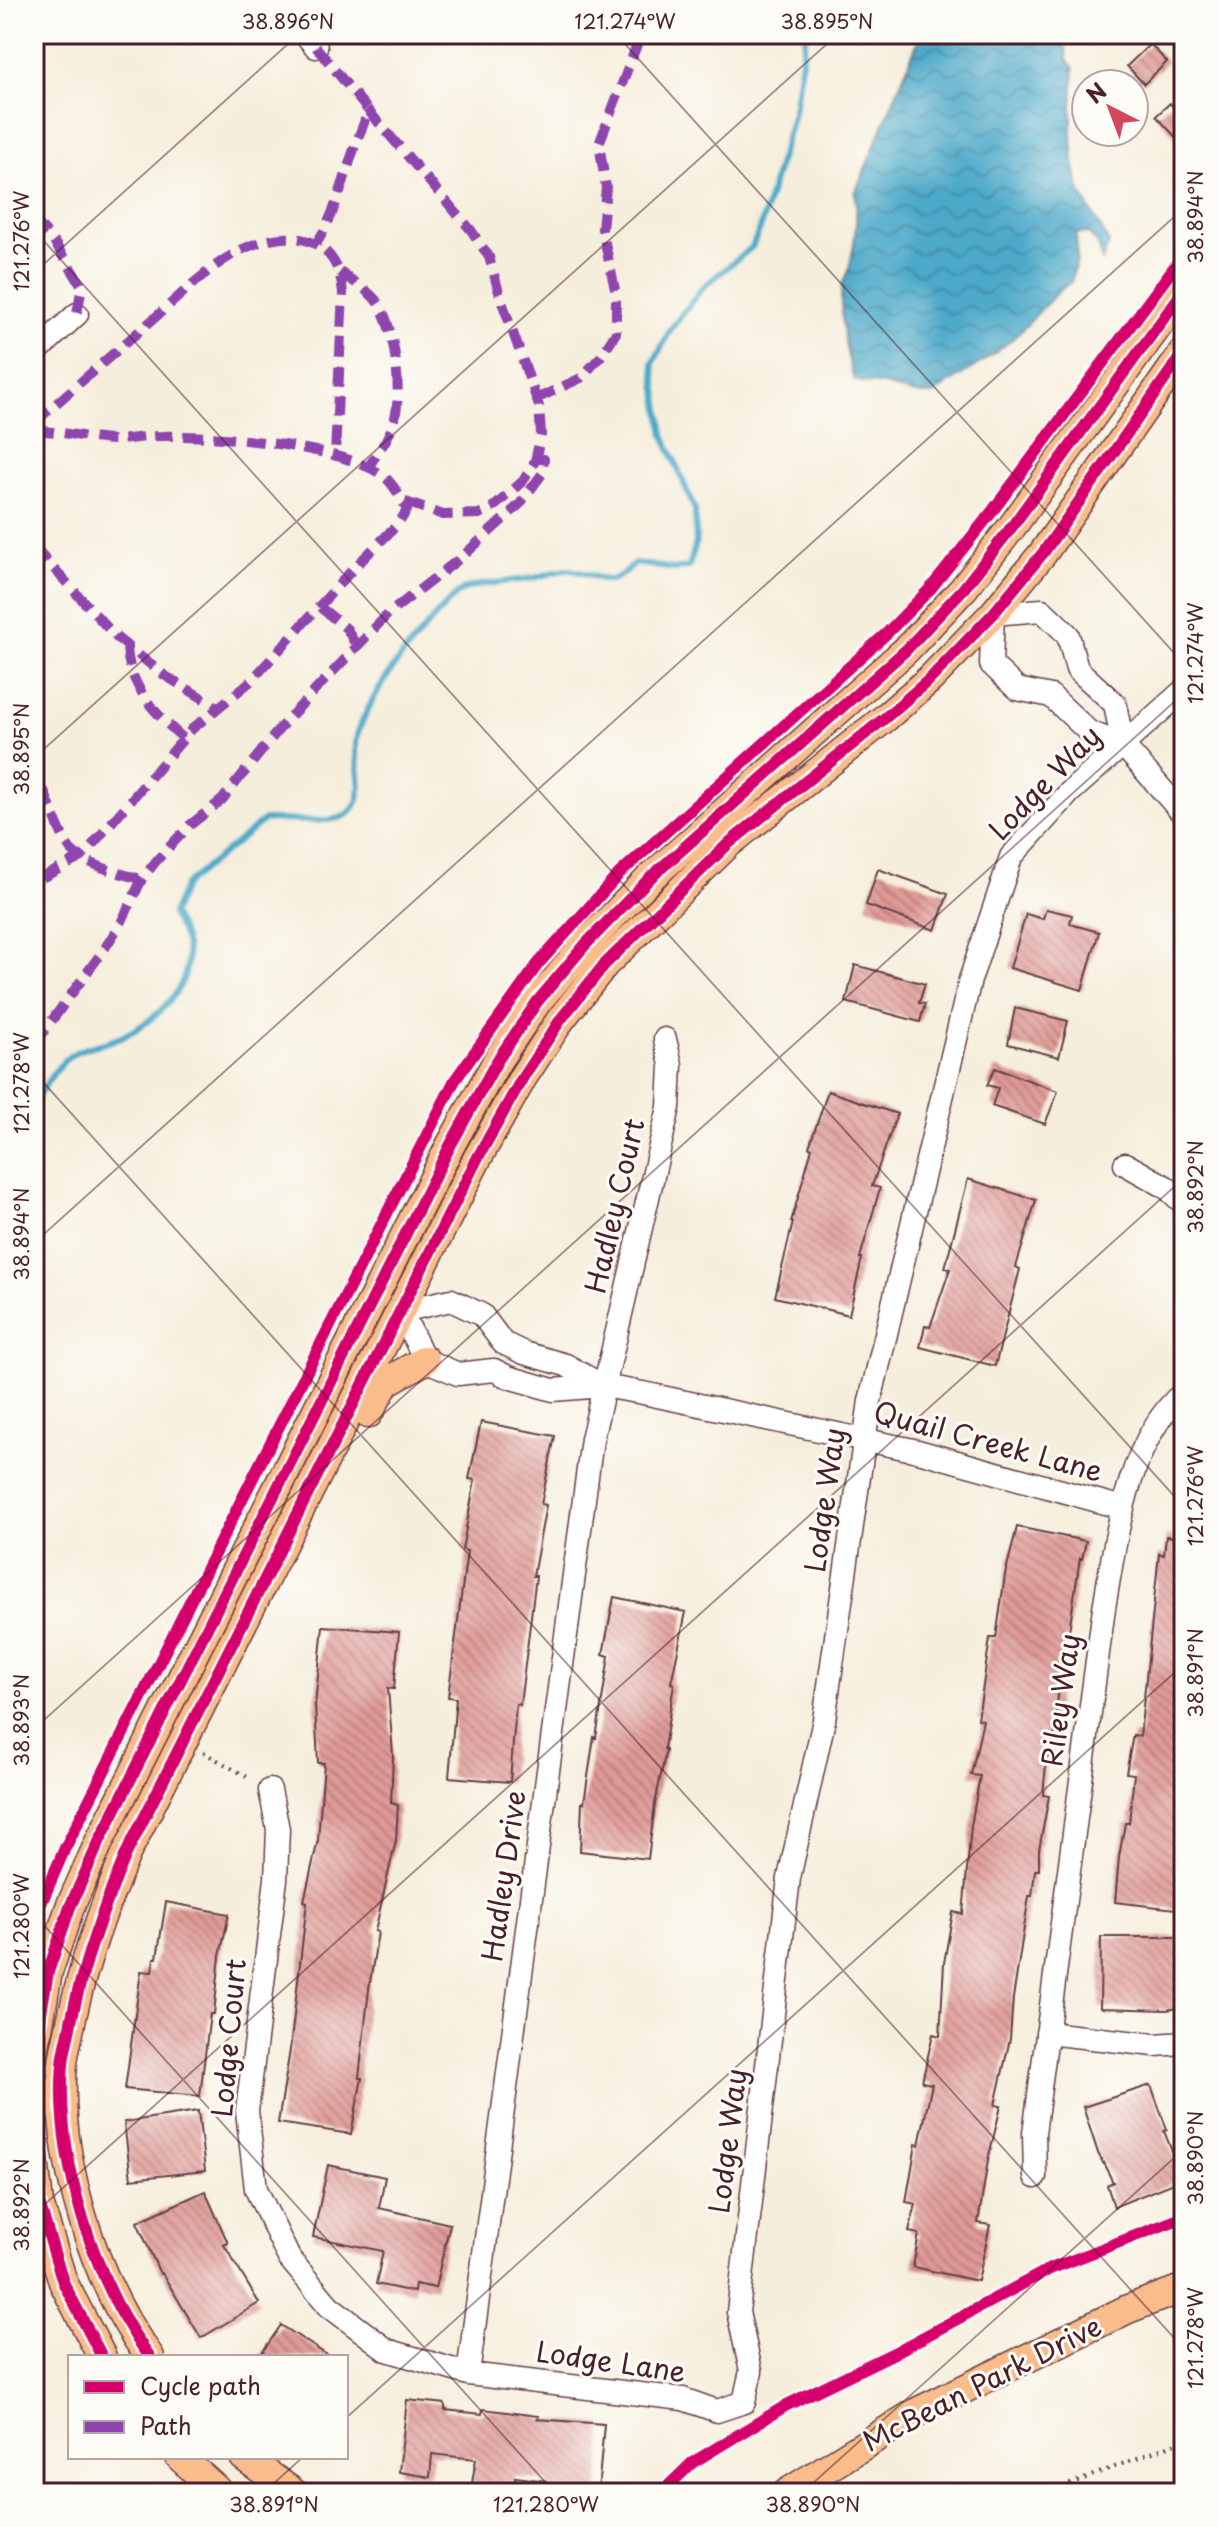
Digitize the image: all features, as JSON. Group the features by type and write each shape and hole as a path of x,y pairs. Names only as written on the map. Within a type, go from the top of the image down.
{"main road":[{"path":"34,2053 48,1972 76,1893 100,1840 373,1299 497,1061 546,991 585,945 650,878 906,650 964,588 1184,290"},
{"path":"148,2355 99,2265 77,2200 64,2128 63,2063 80,1980 99,1918 126,1854 477,1159 523,1077 561,1019 604,965 729,843 885,718 931,678 993,614 1043,553 1184,352"},
{"path":"964,588 993,614"},
{"path":"373,1299 401,1311"},
{"path":"251,1606 324,1498 386,1382 425,1360"},
{"path":"34,2158 39,2203 63,2282 101,2355"},
{"name":"McBean Park Drive","path":"787,2493 917,2412 1128,2309 1184,2288"},
{"path":"182,2459 220,2493"},
{"path":"247,2459 294,2493"}],"street":[{"path":"34,354 77,314"},
{"path":"1123,745 1115,704 1077,669 1068,635 1042,610 993,614 991,664 1017,689 1051,696 1089,732 1123,745 1184,815"},
{"path":"1051,696 1077,669"},
{"name":"Lodge Way","path":"744,2402 751,2371 738,2312 789,1878 824,1720 870,1401 970,980 1011,857 1069,793 1184,690"},
{"name":"Hadley Court","path":"603,1386 669,1107 671,1065 665,1039"},
{"path":"1125,1164 1166,1187 1184,1204"},
{"path":"451,1300 482,1315 503,1343 524,1353 566,1365 603,1386 553,1390 494,1370 458,1374 425,1360 401,1311 451,1300"},
{"path":"494,1370 503,1343"},
{"name":"Quail Creek Lane","path":"603,1386 918,1451 1123,1508"},
{"name":"Hadley Drive","path":"468,2374 592,1439 603,1386"},
{"name":"Riley Way","path":"1035,2177 1034,2133 1104,1608 1123,1508 1136,1466 1161,1420 1184,1392"},
{"name":"Lodge Court","path":"270,1790 278,1829 276,1879 247,2111 256,2189 289,2258 329,2306 387,2350 468,2374"},
{"path":"1047,2033 1155,2045 1184,2043"},
{"name":"Lodge Lane","path":"468,2374 683,2399 717,2411 744,2402"}],"path":[{"path":"183,1741 270,1790"},
{"path":"1047,2493 1184,2440"}],"water":[{"path":"921,34 1065,34 1067,59 1074,68 1070,68 1070,148 1074,148 1082,194 1109,244 1102,260 1098,244 1088,233 1076,234 1077,260 1071,282 1007,344 933,395 914,394 854,380 845,346 841,310 842,286 854,241 855,193"}],"building":[{"path":"1150,44 1167,62 1150,78 1150,68 1127,66"},
{"path":"1170,103 1176,111 1184,103 1184,146 1156,116"},
{"path":"878,869 948,894 935,930 866,905"},
{"path":"1046,909 1072,915 1070,924 1099,932 1082,990 1010,968 1026,914 1043,919"},
{"path":"855,965 925,984 919,1003 925,1004 920,1022 846,1002"},
{"path":"1015,1008 1068,1021 1059,1057 1008,1044"},
{"path":"995,1068 1058,1091 1045,1124 992,1106 998,1088 987,1085"},
{"path":"828,1091 897,1114 872,1186 880,1188 860,1258 849,1315 775,1297 791,1222 812,1148 809,1147"},
{"path":"968,1179 1036,1200 1016,1267 1020,1269 995,1366 920,1347 925,1326 930,1327 950,1269 945,1268"},
{"path":"481,1422 555,1436 541,1504 546,1505 533,1576 536,1576 520,1705 516,1704 510,1782 449,1777 456,1698 448,1697 467,1551 462,1550 475,1480 469,1479"},
{"path":"1017,1527 1086,1541 1080,1558 1068,1638 1065,1638 1051,1756 1047,1755 1043,1795 1049,1796 1039,1850 1039,1870 1035,1870 1032,1896 1029,1896 1013,1998 1010,2039 995,2105 1001,2106 978,2223 990,2225 978,2281 913,2267 919,2234 909,2232 916,2204 906,2202 916,2144 919,2145 932,2084 922,2082 933,2034 940,2036 944,1963 953,1912 963,1914 971,1826 980,1776 971,1775 983,1720 978,1719 990,1638 996,1638 1005,1575"},
{"path":"1166,1536 1184,1538 1184,1910 1115,1902 1119,1857 1125,1823 1129,1823 1134,1774 1126,1773 1133,1735 1140,1736 1159,1553 1164,1555"},
{"path":"614,1597 686,1612 671,1683 674,1684 666,1750 648,1859 580,1851 582,1803 609,1656 603,1654"},
{"path":"323,1626 399,1632 394,1689 388,1688 393,1755 391,1803 398,1805 396,1840 375,1931 378,1932 359,2078 362,2078 351,2134 278,2123 290,2050 307,1902 304,1901 318,1840 324,1763 318,1763 315,1705"},
{"path":"166,1902 229,1914 220,1956 214,2014 210,2014 200,2096 125,2089 141,1971 152,1972"},
{"path":"1101,1937 1184,1937 1184,2007 1167,2010 1100,2008"},
{"path":"1151,2085 1167,2130 1164,2131 1183,2179 1114,2207 1107,2185 1113,2182 1098,2153 1083,2107"},
{"path":"198,2111 205,2171 131,2179 124,2122"},
{"path":"328,2165 385,2177 379,2208 450,2224 435,2288 415,2284 414,2292 376,2284 383,2251 313,2237"},
{"path":"205,2191 228,2243 224,2245 259,2303 201,2338 160,2274 137,2222"},
{"path":"281,2325 327,2355 260,2355"},
{"path":"407,2400 445,2404 445,2410 482,2414 483,2409 538,2416 537,2419 604,2424 598,2492 579,2489 578,2493 546,2493 546,2481 515,2477 514,2489 472,2483 476,2459 432,2454 430,2477 399,2472"}],"waterway":[{"path":"34,1104 52,1075 70,1056 134,1030 174,996 185,972 187,954 183,936 172,914 185,885 264,820 332,819 348,814 355,806 360,786 356,742 365,715 395,665 458,593 475,586 566,570 610,580 635,563 674,569 689,567 696,543 695,510 664,435 653,364 670,330 702,288 752,247 794,110 806,34"}],"marked path":[{"path":"536,399 581,378 616,333 616,294 602,229 606,187 599,144 641,34"},
{"path":"316,47 367,109 335,205 316,244"},
{"path":"367,109 471,230 489,257 539,406 541,434 535,461 523,481 496,505 479,514 443,515 403,501"},
{"path":"34,219 54,242 82,286 77,314"},
{"path":"34,423 217,265 257,243 291,238 307,240 320,247 339,273 343,293 335,454"},
{"path":"340,272 378,303 389,327 396,359 398,392 395,418 368,467"},
{"path":"34,431 113,440 156,436 213,437 313,450 344,458 387,479 407,510 399,523 251,681 192,729 82,857 34,882"},
{"path":"34,1045 105,948 142,879 157,860 190,825 222,800 285,722 388,614 463,556 520,504 542,474 544,459 535,458"},
{"path":"34,547 117,638 164,675 219,708"},
{"path":"320,607 347,629 357,647"},
{"path":"127,647 132,674 145,698 183,738"},
{"path":"34,761 56,822 71,850 94,864 142,879"}],"cycle path":[{"path":"34,1920 65,1848 455,1080 538,964 619,874 887,633 931,588 991,513 1184,254"},
{"path":"34,2053 48,1972 70,1907 100,1840 450,1146 497,1061 537,1002 585,945 650,878 906,650 964,588 1184,290"},
{"path":"149,2355 112,2293 82,2217 72,2178 65,2138 63,2064 81,1979 126,1854 477,1159 523,1077 561,1019 604,965 729,843 885,718 931,678 993,614 1043,553 1184,352"},
{"path":"34,2158 39,2203 63,2282 101,2355"},
{"path":"661,2493 692,2463 787,2405 894,2353 1050,2269 1184,2217"}]}
